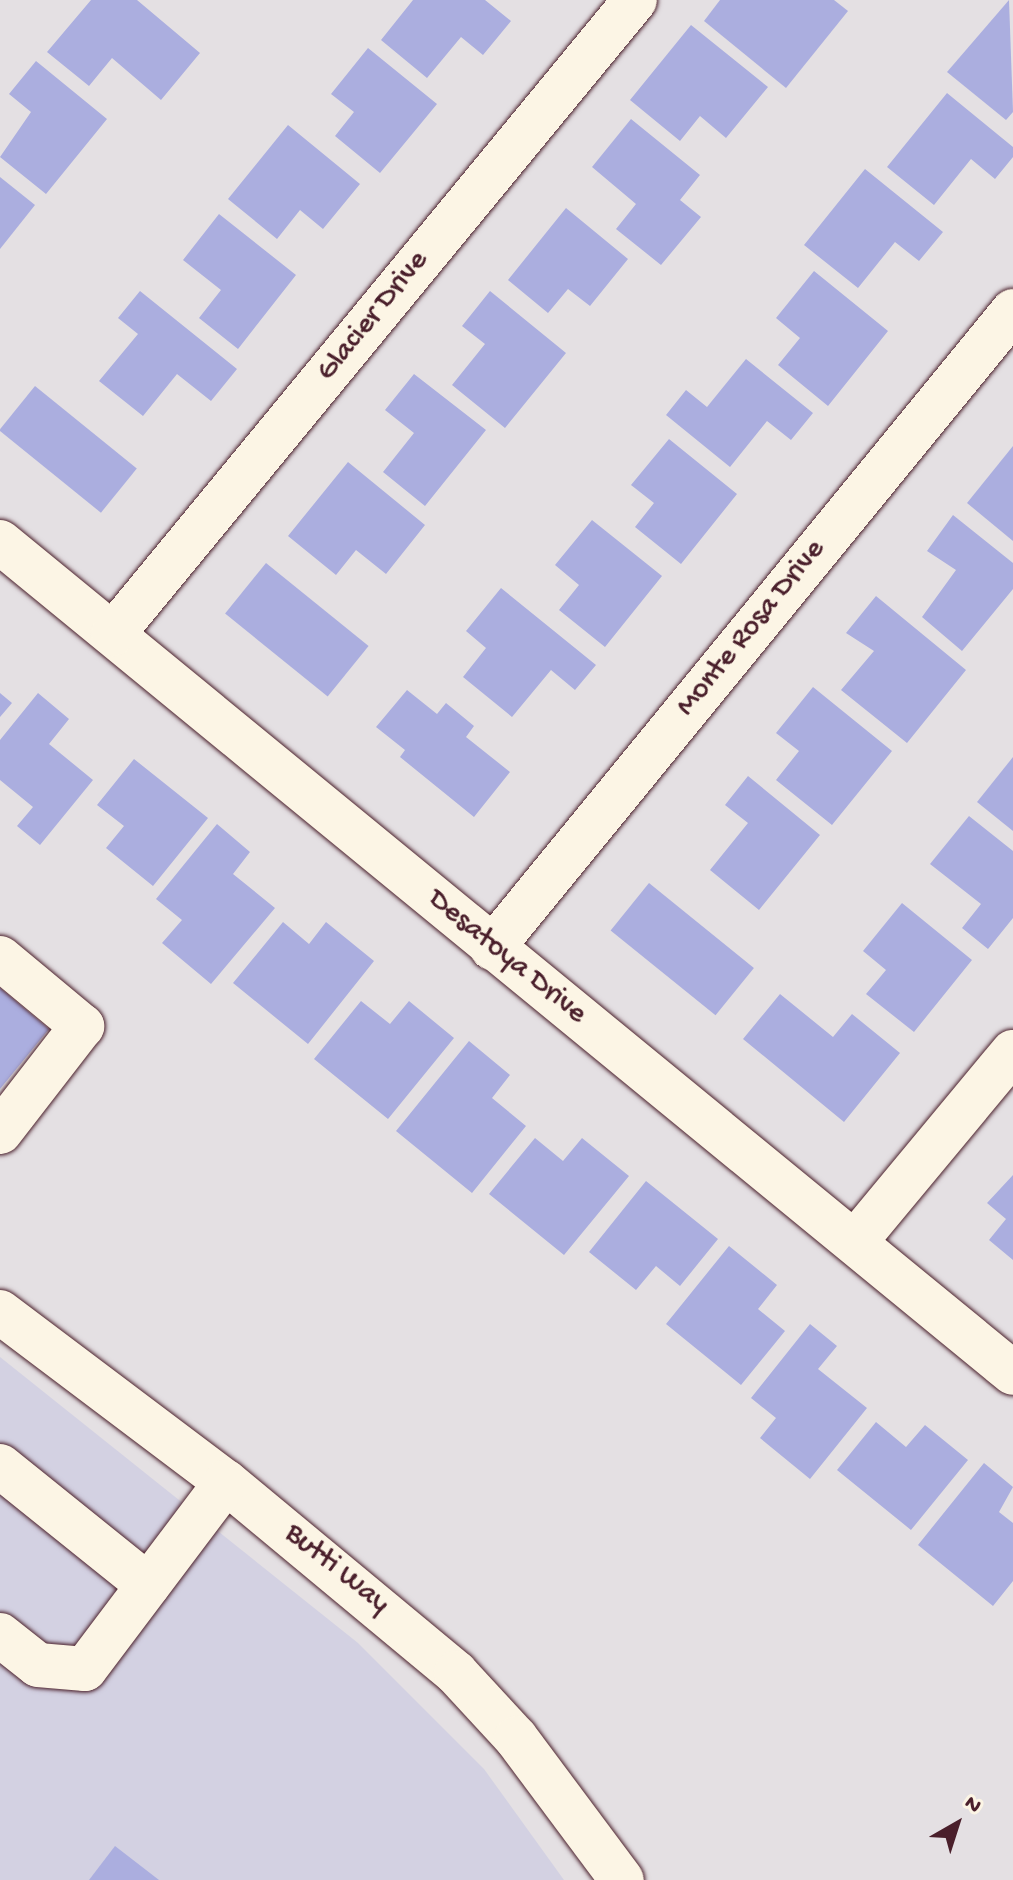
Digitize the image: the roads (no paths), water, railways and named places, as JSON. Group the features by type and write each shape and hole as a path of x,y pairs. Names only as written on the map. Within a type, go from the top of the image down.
{"street":[{"name":"Glacier Drive","path":"113,634 635,0"},
{"name":"Monte Rosa Drive","path":"492,948 1013,311"},
{"name":"Desatoya Drive","path":"0,542 1013,1373"},
{"path":"0,958 82,1026 0,1132"},
{"path":"855,1242 1013,1052"},
{"name":"Butti Way","path":"0,1312 226,1482 456,1673 516,1738 622,1880"},
{"path":"0,1466 148,1585"},
{"path":"0,1635 38,1665 85,1669 226,1482"}]}
